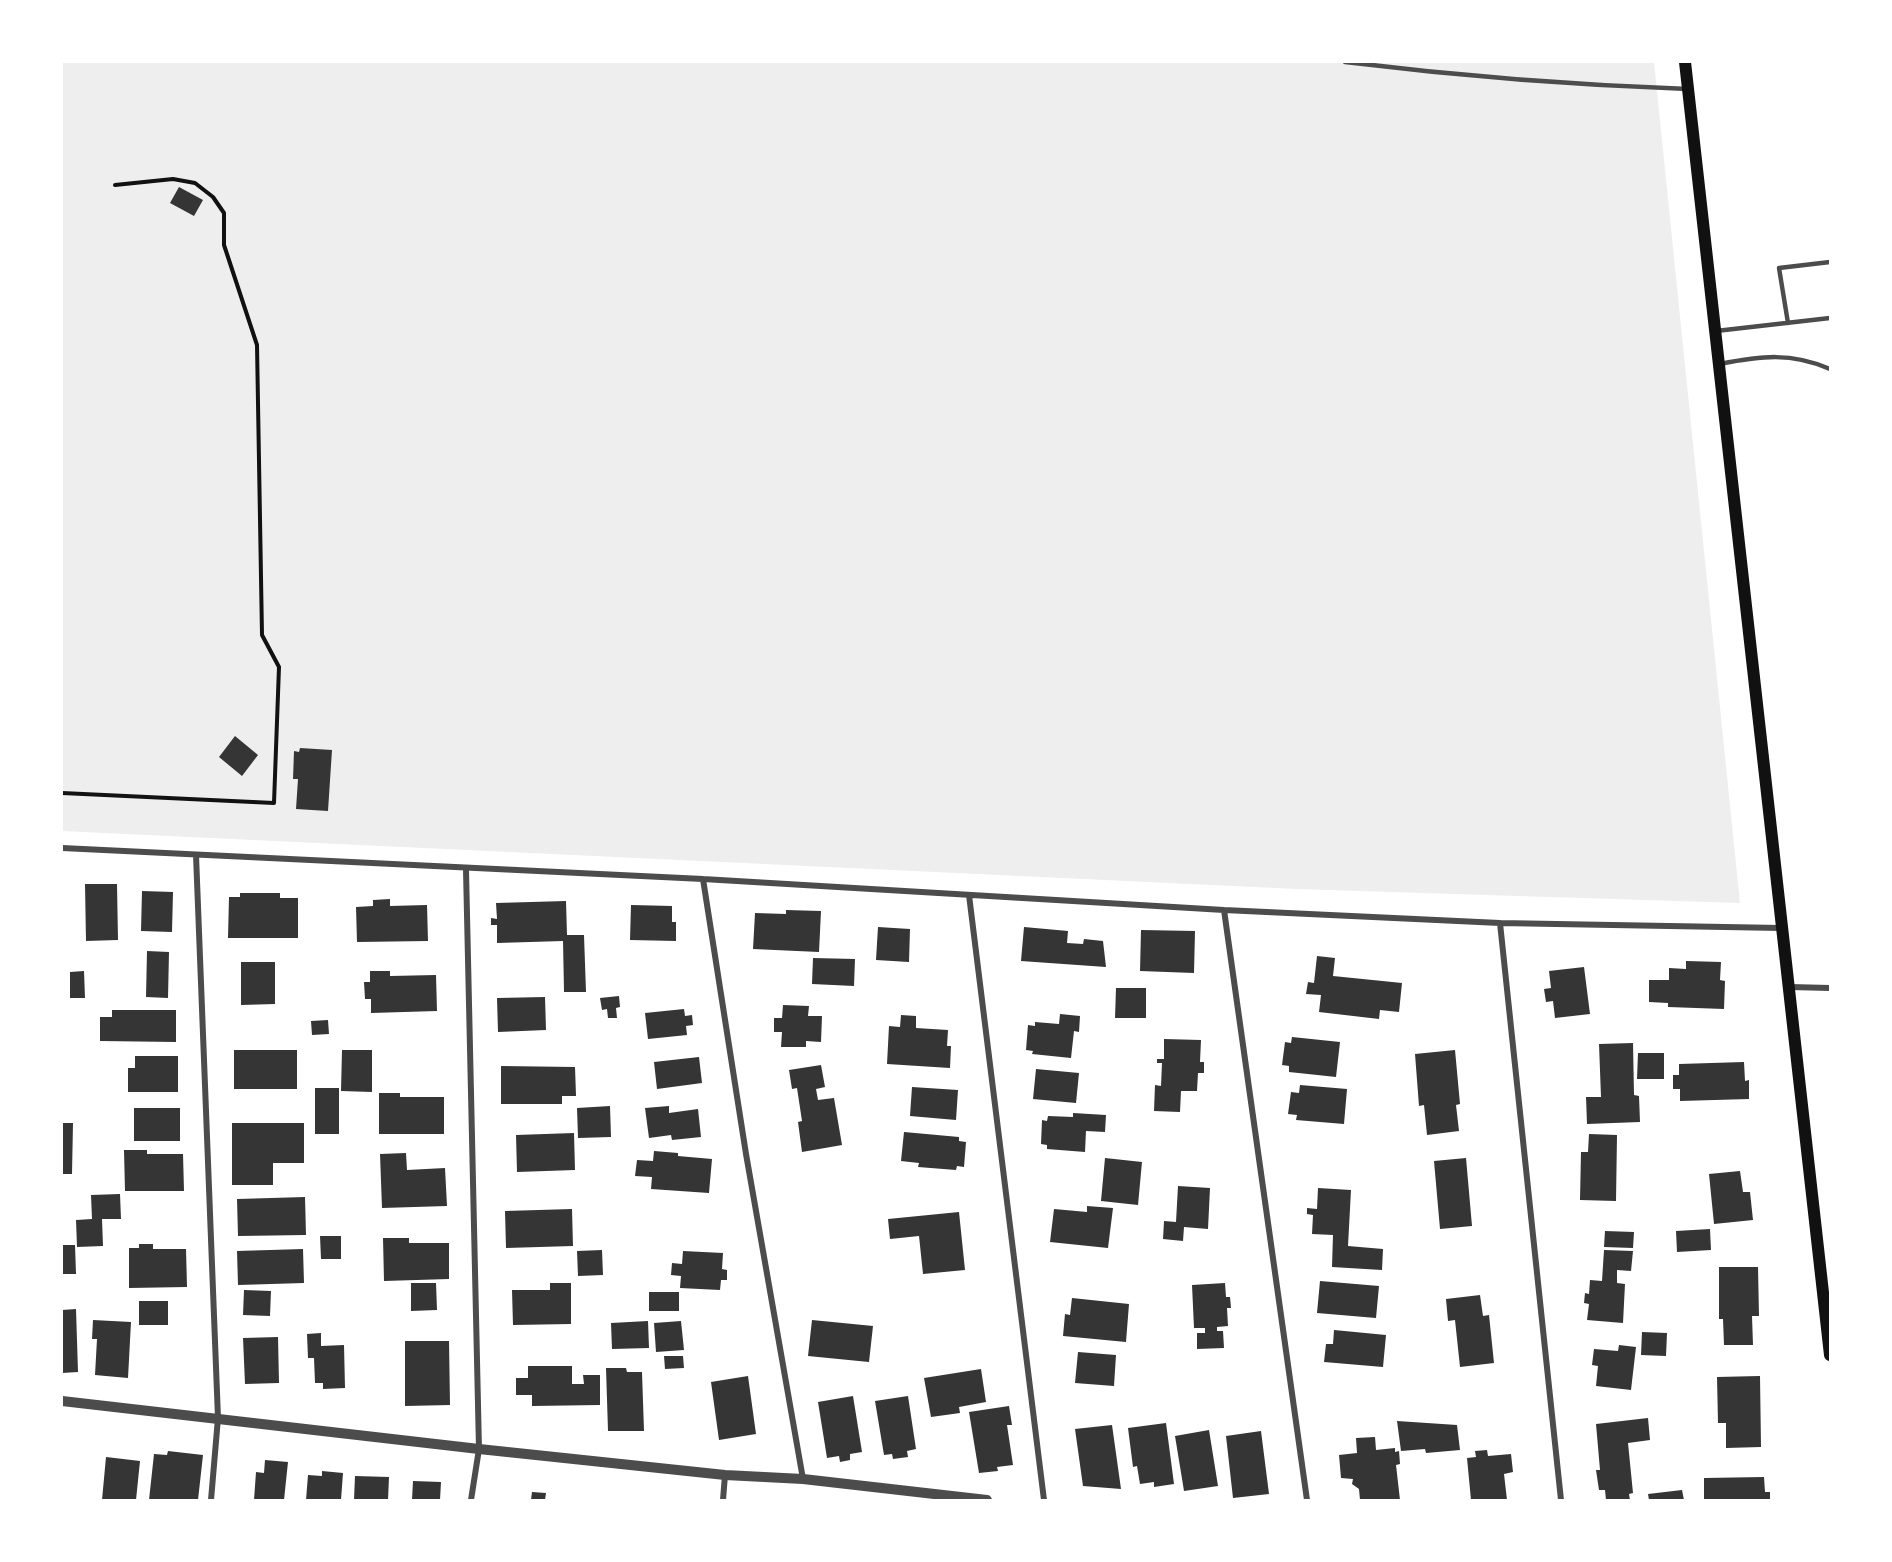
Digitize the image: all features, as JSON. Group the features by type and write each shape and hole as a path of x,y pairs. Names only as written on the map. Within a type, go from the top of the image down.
{"main road":[{"path":"1685,62 1781,927 1791,987 1830,1355"}],"street":[{"path":"62,848 466,870 703,879 1224,910 1500,922 1781,927"},
{"path":"196,855 218,1418 211,1500"},
{"path":"466,870 478,1449 471,1500"},
{"path":"703,879 746,1154 803,1479"},
{"path":"969,895 1044,1500"},
{"path":"1224,910 1307,1500"},
{"path":"1500,922 1561,1500"},
{"path":"1791,987 1830,988"},
{"path":"62,1401 478,1449 725,1475 803,1479 987,1500"},
{"path":"723,1500 725,1475"}],"lane":[{"path":"1345,62 1477,77 1577,85 1688,89"},
{"path":"1788,323 1779,268 1830,262"},
{"path":"1716,331 1830,318"},
{"path":"1720,364 1764,356 1809,360 1830,369"}],"path":[{"path":"62,793 274,803 279,667 262,635 257,345 224,245 224,213 213,197 195,183 173,179 115,185"}],"shaded area":[{"path":"62,62 1654,62 1740,903 1297,889 62,831"}],"building":[{"path":"179,187 203,200 194,216 170,203"},
{"path":"235,736 258,755 242,776 219,757"},
{"path":"300,748 332,750 328,811 296,809 298,779 293,779 294,751 299,752"},
{"path":"85,884 117,884 118,940 86,941"},
{"path":"142,891 173,892 172,932 141,931"},
{"path":"240,893 280,893 280,898 298,898 298,938 228,938 229,897 240,897"},
{"path":"390,899 390,906 427,905 428,941 357,942 356,907 373,906 373,900"},
{"path":"566,901 567,935 584,935 586,992 564,992 563,941 497,943 497,925 491,925 491,918 497,919 496,903"},
{"path":"631,905 672,906 672,922 676,922 676,941 630,940"},
{"path":"786,910 821,911 819,952 753,949 755,913 786,914"},
{"path":"878,927 910,929 909,962 876,960"},
{"path":"1024,927 1068,931 1067,943 1083,944 1084,939 1103,941 1106,967 1021,961"},
{"path":"1141,930 1195,931 1194,973 1140,971"},
{"path":"147,951 169,952 168,998 146,997"},
{"path":"1317,956 1335,958 1333,976 1402,983 1399,1012 1380,1010 1379,1019 1319,1012 1321,995 1306,994 1308,982 1314,983"},
{"path":"813,958 855,959 854,986 812,984"},
{"path":"1686,961 1721,962 1720,980 1725,981 1724,1009 1668,1007 1668,1003 1649,1002 1649,980 1669,980 1669,968 1686,969"},
{"path":"241,962 275,962 275,1004 241,1005"},
{"path":"1584,967 1590,1014 1555,1018 1553,1001 1546,1002 1544,989 1551,988 1549,971"},
{"path":"84,971 85,998 70,998 70,972"},
{"path":"370,971 390,971 390,976 436,975 437,1011 371,1013 371,999 365,999 364,982 370,982"},
{"path":"1116,988 1146,988 1146,1018 1115,1018"},
{"path":"619,996 620,1007 616,1008 617,1018 608,1018 607,1009 602,1010 600,998"},
{"path":"545,997 546,1030 498,1032 497,998"},
{"path":"783,1005 809,1006 808,1016 822,1016 821,1042 806,1041 806,1047 781,1047 782,1032 774,1032 774,1018 782,1018"},
{"path":"684,1009 685,1016 692,1015 693,1025 686,1026 687,1035 648,1039 645,1013"},
{"path":"112,1010 176,1010 176,1042 100,1041 100,1017 112,1017"},
{"path":"1060,1014 1080,1016 1079,1032 1074,1031 1071,1058 1032,1054 1033,1051 1026,1050 1028,1025 1035,1026 1035,1022 1059,1024"},
{"path":"901,1015 916,1016 916,1028 948,1030 947,1046 951,1046 950,1068 887,1064 889,1026 900,1027"},
{"path":"328,1020 329,1034 312,1035 311,1021"},
{"path":"1292,1037 1340,1042 1336,1077 1289,1072 1289,1066 1282,1065 1285,1042 1291,1043"},
{"path":"1164,1039 1201,1040 1200,1062 1204,1062 1204,1073 1198,1073 1197,1091 1181,1091 1180,1112 1154,1111 1155,1085 1161,1086 1162,1063 1157,1063 1157,1059 1164,1059"},
{"path":"1633,1043 1634,1095 1639,1096 1640,1122 1587,1124 1586,1097 1601,1097 1599,1044"},
{"path":"234,1050 297,1050 297,1089 234,1089"},
{"path":"342,1050 372,1050 372,1092 341,1091"},
{"path":"1455,1050 1460,1104 1456,1105 1459,1131 1427,1135 1424,1105 1419,1106 1415,1054"},
{"path":"1638,1053 1664,1053 1664,1079 1637,1079"},
{"path":"135,1056 178,1056 178,1092 128,1092 128,1068 135,1068"},
{"path":"699,1057 702,1083 657,1089 654,1062"},
{"path":"1744,1062 1745,1081 1749,1080 1749,1099 1680,1101 1680,1089 1673,1089 1673,1075 1679,1075 1679,1064"},
{"path":"821,1065 825,1087 816,1089 818,1100 834,1098 842,1145 802,1152 798,1122 802,1121 797,1088 792,1089 789,1070"},
{"path":"501,1066 575,1067 576,1096 562,1096 562,1104 501,1104"},
{"path":"1036,1069 1079,1073 1076,1103 1033,1099"},
{"path":"1300,1085 1347,1089 1344,1124 1296,1120 1297,1115 1288,1114 1291,1092 1299,1093"},
{"path":"912,1087 958,1090 956,1120 910,1116"},
{"path":"315,1088 339,1088 339,1134 315,1134"},
{"path":"379,1093 400,1093 400,1097 444,1097 444,1134 379,1134"},
{"path":"610,1106 611,1137 578,1138 577,1108"},
{"path":"669,1106 669,1113 698,1109 701,1137 672,1140 671,1135 649,1138 645,1108"},
{"path":"134,1108 180,1108 180,1141 134,1141"},
{"path":"1073,1113 1106,1115 1105,1132 1086,1131 1085,1152 1047,1149 1047,1145 1041,1144 1042,1120 1047,1121 1048,1116 1073,1117"},
{"path":"62,1123 73,1123 72,1174 62,1174"},
{"path":"232,1123 304,1123 304,1163 273,1163 273,1185 232,1185"},
{"path":"904,1132 959,1137 959,1141 966,1142 964,1167 957,1166 956,1170 918,1167 919,1163 901,1161"},
{"path":"574,1133 575,1170 517,1172 516,1135"},
{"path":"1589,1134 1617,1135 1616,1201 1580,1200 1581,1152 1588,1152"},
{"path":"124,1150 147,1150 147,1154 183,1154 184,1191 125,1191"},
{"path":"654,1151 712,1159 709,1193 651,1189 652,1177 635,1176 637,1160 653,1161"},
{"path":"406,1153 407,1170 445,1168 447,1206 382,1208 380,1154"},
{"path":"1105,1158 1142,1162 1138,1205 1101,1201"},
{"path":"1466,1158 1472,1226 1440,1229 1434,1161"},
{"path":"1740,1171 1743,1192 1750,1192 1753,1220 1714,1224 1709,1174"},
{"path":"1178,1186 1210,1188 1208,1229 1184,1227 1183,1241 1163,1239 1164,1221 1176,1222"},
{"path":"1318,1188 1351,1190 1348,1246 1383,1249 1382,1270 1332,1267 1333,1235 1312,1234 1313,1215 1307,1214 1307,1208 1317,1209"},
{"path":"120,1194 121,1219 102,1219 103,1246 77,1247 76,1220 92,1219 91,1195"},
{"path":"305,1197 306,1235 238,1236 237,1199"},
{"path":"1087,1206 1113,1208 1108,1248 1050,1242 1054,1209 1087,1212"},
{"path":"572,1209 573,1246 506,1248 505,1211"},
{"path":"959,1212 965,1270 923,1274 919,1236 890,1239 888,1219"},
{"path":"1710,1229 1711,1250 1677,1252 1676,1231"},
{"path":"1605,1231 1634,1232 1633,1248 1604,1247"},
{"path":"320,1236 341,1236 341,1259 321,1259"},
{"path":"383,1238 409,1238 409,1243 449,1243 449,1279 384,1281"},
{"path":"139,1244 153,1244 153,1249 186,1249 187,1287 129,1288 129,1248 139,1248"},
{"path":"62,1245 75,1245 76,1274 62,1274"},
{"path":"303,1249 304,1283 238,1285 237,1251"},
{"path":"602,1250 603,1275 578,1276 577,1251"},
{"path":"1604,1250 1633,1251 1631,1271 1617,1270 1617,1283 1625,1284 1623,1323 1587,1320 1589,1304 1584,1303 1585,1293 1589,1294 1590,1280 1602,1281"},
{"path":"683,1251 723,1253 722,1269 727,1270 727,1280 721,1280 720,1290 680,1288 681,1276 671,1275 672,1263 682,1264"},
{"path":"1719,1267 1758,1267 1759,1316 1752,1316 1753,1345 1724,1345 1723,1319 1719,1319"},
{"path":"1320,1281 1379,1286 1376,1318 1317,1313"},
{"path":"411,1283 436,1283 437,1310 411,1311"},
{"path":"550,1283 571,1283 571,1324 513,1325 512,1290 550,1290"},
{"path":"1225,1283 1226,1297 1230,1297 1231,1308 1227,1308 1228,1326 1217,1327 1217,1331 1223,1331 1224,1348 1197,1349 1197,1333 1205,1333 1205,1328 1194,1328 1192,1285"},
{"path":"244,1290 271,1291 270,1316 243,1315"},
{"path":"649,1292 679,1292 679,1311 649,1311"},
{"path":"1480,1295 1483,1316 1489,1315 1494,1363 1460,1367 1455,1320 1448,1321 1446,1299"},
{"path":"1072,1298 1129,1304 1126,1342 1063,1336 1065,1314 1070,1315"},
{"path":"139,1301 168,1301 168,1325 139,1325"},
{"path":"76,1309 78,1372 62,1373 62,1310"},
{"path":"93,1320 131,1322 128,1378 95,1375 97,1339 92,1339"},
{"path":"812,1320 873,1326 869,1362 808,1356"},
{"path":"648,1321 649,1348 612,1349 611,1323"},
{"path":"681,1321 684,1350 656,1352 654,1323"},
{"path":"1334,1330 1386,1335 1383,1367 1324,1362 1326,1344 1333,1344"},
{"path":"1642,1332 1667,1333 1666,1356 1641,1355"},
{"path":"321,1333 321,1346 344,1345 345,1388 323,1389 323,1383 315,1383 314,1358 308,1358 307,1334"},
{"path":"278,1337 279,1383 245,1384 243,1338"},
{"path":"405,1341 449,1341 450,1405 405,1406"},
{"path":"1619,1345 1636,1347 1631,1390 1596,1386 1598,1366 1592,1365 1594,1349 1618,1351"},
{"path":"1078,1352 1116,1355 1114,1386 1075,1383"},
{"path":"664,1356 683,1356 684,1368 665,1369"},
{"path":"528,1366 572,1366 572,1384 584,1384 583,1375 600,1375 600,1405 532,1406 532,1395 516,1395 516,1378 528,1378"},
{"path":"606,1368 626,1368 627,1372 642,1372 644,1431 608,1431"},
{"path":"981,1369 986,1402 959,1407 960,1413 931,1417 924,1378"},
{"path":"748,1376 756,1434 719,1440 711,1382"},
{"path":"1760,1376 1761,1447 1726,1448 1726,1423 1718,1423 1717,1377"},
{"path":"853,1396 862,1452 850,1454 850,1460 840,1462 839,1456 827,1458 818,1402"},
{"path":"908,1396 916,1449 907,1451 908,1457 893,1459 892,1454 884,1455 875,1401"},
{"path":"1009,1406 1012,1425 1007,1425 1013,1465 997,1467 998,1471 979,1473 969,1412"},
{"path":"1648,1418 1650,1440 1628,1443 1633,1493 1629,1494 1630,1500 1606,1500 1605,1490 1599,1490 1596,1470 1600,1470 1596,1424"},
{"path":"1397,1421 1457,1425 1460,1450 1426,1453 1425,1449 1401,1451"},
{"path":"1166,1423 1174,1484 1154,1487 1154,1482 1140,1484 1137,1466 1133,1467 1128,1428"},
{"path":"1112,1425 1121,1489 1083,1486 1075,1429"},
{"path":"1209,1430 1218,1486 1184,1491 1175,1436"},
{"path":"1261,1431 1269,1494 1233,1498 1226,1436"},
{"path":"1375,1437 1376,1450 1395,1448 1395,1452 1399,1451 1400,1464 1396,1465 1400,1500 1360,1500 1359,1489 1352,1484 1353,1479 1341,1478 1339,1455 1357,1453 1356,1438"},
{"path":"1487,1450 1488,1456 1511,1454 1513,1472 1504,1474 1507,1500 1471,1500 1467,1458 1476,1457 1475,1451"},
{"path":"168,1451 203,1455 198,1500 149,1500 154,1454 167,1455"},
{"path":"106,1457 140,1461 136,1500 102,1500"},
{"path":"265,1460 288,1462 284,1500 254,1500 256,1472 264,1473"},
{"path":"322,1471 343,1473 341,1500 306,1500 308,1475 322,1476"},
{"path":"355,1476 389,1477 388,1500 354,1500"},
{"path":"1764,1477 1765,1492 1770,1492 1770,1500 1704,1500 1704,1478"},
{"path":"413,1481 441,1482 440,1500 412,1500"},
{"path":"1682,1490 1684,1500 1649,1500 1648,1494"},
{"path":"532,1492 546,1493 545,1500 531,1500"}]}
